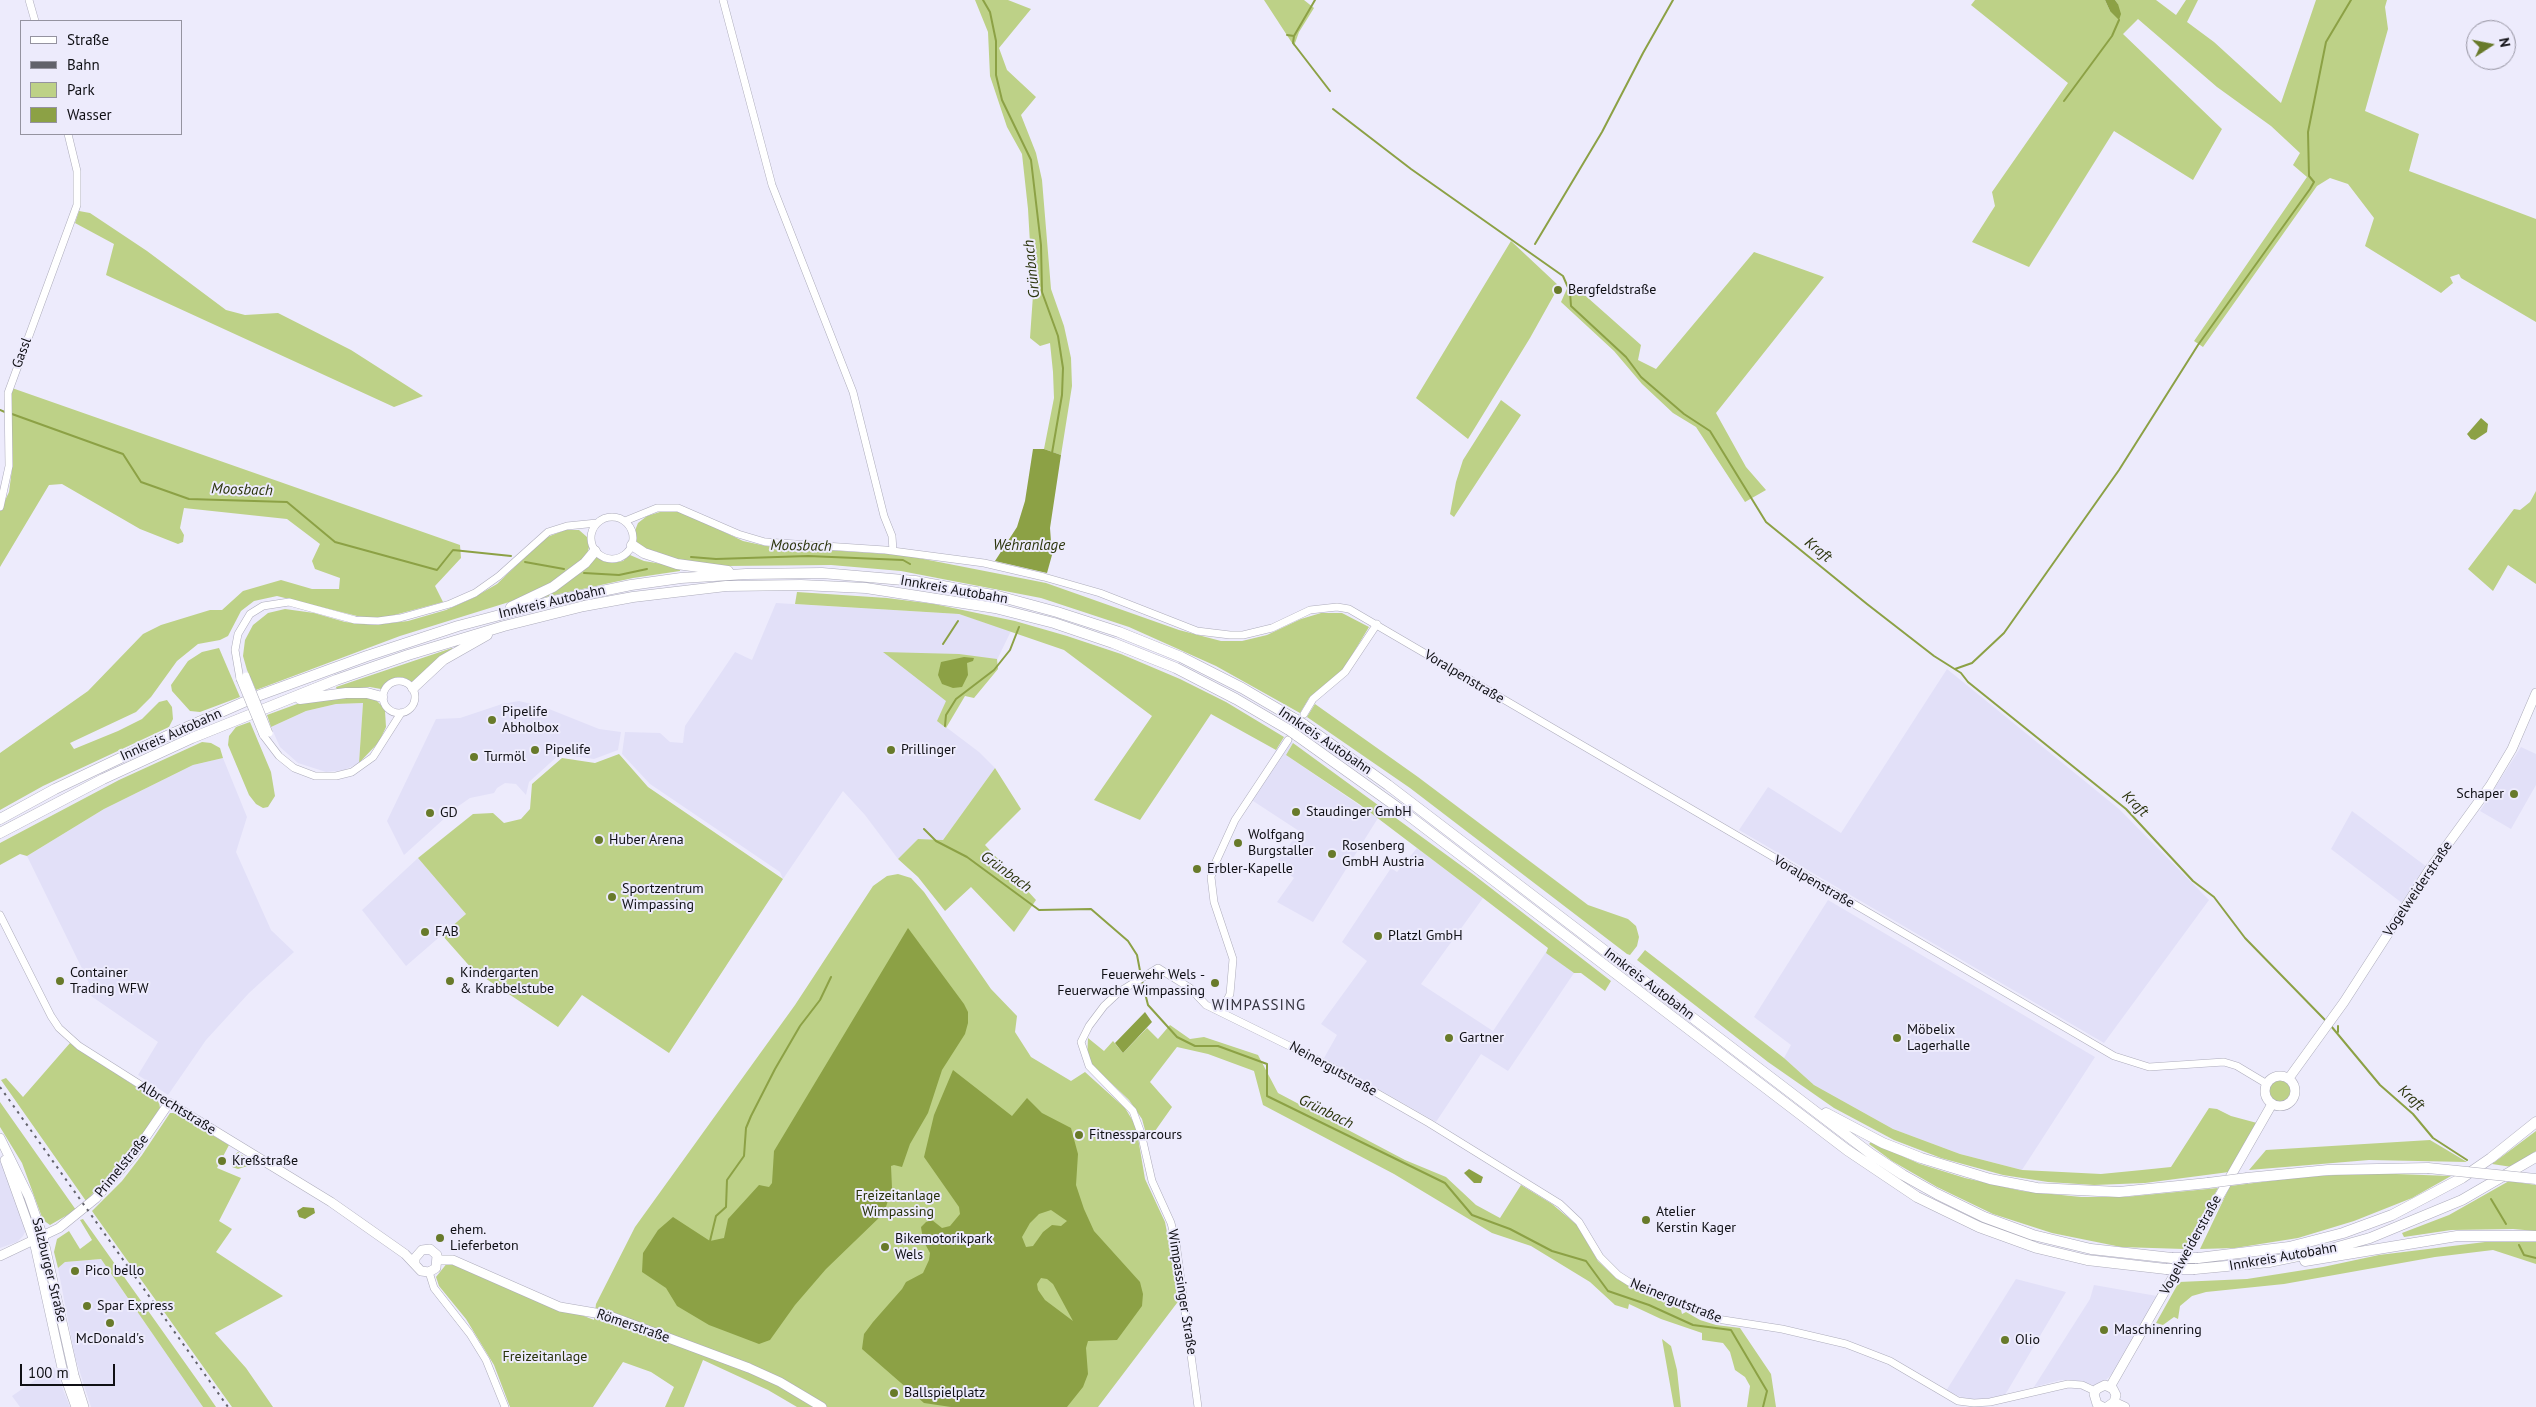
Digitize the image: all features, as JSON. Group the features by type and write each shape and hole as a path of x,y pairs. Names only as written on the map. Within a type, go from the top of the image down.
{"highway":[{"path":"632,545 644,553 677,564 746,574"},
{"path":"493,616 553,587 584,563 595,551"},
{"name":"Innkreis Autobahn","path":"0,820 145,746 260,695 367,656 493,616 580,595 680,578 746,574 822,573 915,581 998,596 1119,632 1181,658 1301,719 1903,1175 1984,1217 2033,1235 2091,1249 2172,1258 2198,1258 2289,1247 2343,1233 2415,1204 2462,1178 2491,1158 2536,1122"},
{"name":"Innkreis Autobahn","path":"0,833 134,764 279,702 408,655 504,626 633,597 726,586 801,585 866,588 915,594 996,608 1054,623 1113,643 1176,668 1236,699 1404,812 1847,1150 1917,1197 1979,1227 2036,1248 2096,1262 2166,1269 2195,1269 2269,1262 2345,1246 2402,1226 2470,1196 2536,1157"},
{"path":"413,688 443,660 504,626"},
{"path":"279,702 346,693 367,693 382,697"},
{"path":"1803,1101 1906,1152 1952,1170 2037,1188 2119,1192 2328,1170 2428,1168 2536,1179"},
{"path":"2269,1262 2329,1258 2457,1236 2536,1236"}],"main road":[{"name":"Vogelweiderstraße","path":"2289,1078 2329,1024 2429,870 2497,774 2518,737 2536,693"},
{"path":"2274,1077 2289,1078 2296,1090 2294,1099 2282,1106 2272,1104 2266,1097 2267,1084 2274,1077"},
{"name":"Primelstraße","path":"0,1256 43,1237 78,1215 102,1193 134,1154 169,1103"},
{"name":"Albrechtstraße","path":"169,1103 331,1202 405,1254 421,1271 429,1272"},
{"name":"Vogelweiderstraße","path":"2110,1387 2272,1104"},
{"name":"Salzburger Straße","path":"0,1138 29,1197 43,1237 74,1375 84,1407"},
{"name":"Salzburger Straße","path":"0,1150 8,1166 34,1241 62,1368 76,1407"},
{"path":"405,1254 430,1249 437,1255 438,1260 436,1268 429,1272"},
{"path":"415,1263 418,1252"},
{"name":"Römerstraße","path":"438,1260 452,1260 560,1307 607,1315 749,1368 780,1382 822,1407"},
{"path":"2104,1406 2115,1392 2110,1387 2102,1386 2095,1391 2095,1401 2104,1406 2125,1407"}],"street":[{"path":"28,0 35,20"},
{"path":"723,0 772,185 853,392 884,516 892,536 893,550"},
{"name":"Gassl","path":"0,507 9,466 8,393 77,205 77,170 68,135"},
{"name":"Voralpenstraße","path":"625,521 657,508 678,508 738,534 765,542 893,550 984,564 1037,575 1137,606 1197,631 1243,635 1272,628 1310,610 1337,607 1349,609 2114,1056 2149,1066 2224,1062 2237,1066 2267,1084"},
{"path":"577,526 591,536 595,551 604,558 616,559 627,554 632,545 632,532 640,516"},
{"path":"400,714 386,708 382,697 386,687 395,681 406,682 413,688 416,697 413,706 400,714 378,750 367,763 352,772 336,776 315,776 301,772 288,764 266,734 238,662 235,644 240,628 250,614 264,606 289,602 343,618 368,621 406,617 450,604 475,593 498,576 548,532 562,527 597,523 611,517 625,521 632,532"},
{"path":"591,536 597,523"},
{"path":"1301,719 1313,699 1345,672 1377,624"},
{"path":"388,732 391,711"},
{"path":"1222,1011 1230,994 1233,959 1214,902 1211,877 1214,866 1235,820 1291,735"},
{"name":"Albrechtstraße","path":"0,915 51,1016 59,1028 79,1046 169,1103"},
{"name":"Neinergutstraße","path":"1158,968 1190,988 1206,1005 1222,1011 1318,1060 1387,1099 1553,1200 1567,1209 1579,1222 1600,1256 1618,1275 1686,1307 1731,1323 1782,1329 1846,1344 1890,1362 1958,1401 1990,1402 2068,1384 2082,1385 2095,1391"},
{"name":"Wimpassinger Straße","path":"1158,968 1137,979 1104,1006 1083,1034 1082,1050 1088,1066 1124,1099 1138,1123 1148,1170 1168,1215 1176,1243 1198,1407"},
{"path":"429,1272 434,1288 470,1334 486,1360 505,1407"}],"shaded area":[{"path":"776,603 959,614 1011,631 995,664 953,688 938,721 979,752 995,768 943,840 918,839 898,859 865,815 843,791 783,879 780,872 650,784 622,754 625,732 660,733 670,742 683,743 685,726 735,652 752,660"},
{"path":"1947,669 2119,809 2209,900 2104,1043 1739,830 1768,787 1841,833"},
{"path":"519,701 544,707 599,729 621,732 618,750 594,759 560,754 529,782 526,795 516,784 505,783 497,788 494,793 470,798 457,807 404,855 387,821 436,719 460,718 502,704"},
{"path":"363,703 359,763 344,770 326,772 298,763 280,747 271,727 306,711 336,704"},
{"path":"1284,737 1293,743 1286,755 1378,818 1313,922 1277,902 1294,878 1276,864 1299,831 1247,797"},
{"path":"2521,747 2536,754 2536,785 2511,829 2480,811"},
{"path":"223,758 247,817 236,852 271,930 294,952 249,993 206,1040 168,1095 138,1075 158,1042 91,996 93,991 27,856 104,809 193,765"},
{"path":"2352,811 2427,867 2402,903 2331,849"},
{"path":"1417,848 1483,898 1421,984 1493,1031 1546,952 1574,973 1508,1071 1481,1054 1436,1122 1324,1058 1337,1035 1321,1024 1367,961 1342,942 1391,868 1397,872"},
{"path":"418,858 466,914 406,966 362,910"},
{"path":"1828,900 2095,1057 2022,1170 1960,1154 1893,1129 1814,1085 1784,1058 1791,1045 1754,1017"},
{"path":"0,1157 27,1228 17,1242 0,1248"},
{"path":"101,1259 203,1407 91,1407 75,1357 58,1268 65,1262"},
{"path":"2016,1279 2066,1292 2005,1395 1986,1400 1967,1399 1946,1391"},
{"path":"2094,1285 2157,1296 2113,1373 2103,1383 2094,1385 2074,1380 2061,1380 2034,1387 2090,1299"},
{"path":"54,1367 70,1407 20,1407 12,1396"}],"green space":[{"path":"975,0 1008,0 1031,9 999,48 1007,70 1036,97 1021,115 1036,153 1042,180 1051,289 1064,326 1071,358 1072,386 1061,455 1044,449 1054,398 1053,372 1050,343 1040,346 1030,338 1033,295 1028,209 1022,154 1007,127 990,76 988,32"},
{"path":"1264,0 1304,0 1314,8 1299,32 1294,46"},
{"path":"1975,0 2105,0 2110,11 2118,4 2115,0 2156,0 2176,15 2186,0 2198,0 2187,22 2214,42 2281,103 2316,0 2387,0 2385,7 2388,29 2365,111 2419,134 2409,171 2536,219 2536,322 2461,278 2459,274 2450,277 2453,283 2441,293 2365,246 2374,218 2348,184 2330,178 2317,186 2203,347 2194,341 2307,177 2293,165 2300,153 2271,126 2217,87 2138,19 2123,34 2222,129 2193,180 2114,131 2029,267 1972,242 1995,206 1992,192 2068,83 1971,5"},
{"path":"79,211 90,213 147,251 226,310 245,315 278,313 351,350 423,396 394,407 106,275 114,244 75,223"},
{"path":"1511,241 1559,286 1530,338 1468,439 1416,398"},
{"path":"1754,252 1824,277 1716,413 1746,467 1766,490 1745,502 1696,427 1673,413 1642,384 1614,351 1561,302 1570,282 1641,345 1638,360 1656,369"},
{"path":"12,388 460,545 461,558 435,586 443,602 387,617 361,617 277,596 254,601 241,611 228,636 220,640 198,644 177,661 151,697 136,712 70,743 74,749 118,731 142,719 159,702 167,700 172,707 173,719 169,727 43,786 0,810 0,753 88,691 143,634 161,625 210,610 222,610 243,591 281,580 312,589 339,589 340,578 315,569 312,561 320,544 287,519 184,508 180,528 184,535 183,542 178,544 140,529 62,484 49,485 0,567 0,511 9,492 12,469 9,410"},
{"path":"1501,400 1521,415 1454,517 1450,514 1456,482 1463,460"},
{"path":"2536,491 2536,584 2508,565 2493,591 2468,569 2514,509 2520,510 2530,502"},
{"path":"663,511 680,511 743,541 766,546 903,555 1046,583 1179,630 1221,641 1242,641 1267,635 1301,619 1321,613 1342,613 1369,627 1343,670 1309,698 1300,713 1216,666 1129,627 1041,598 901,571 831,565 725,566 682,563 655,551 644,551 636,545 634,533 638,523 647,516"},
{"path":"565,530 579,530 587,537 589,547 587,555 549,586 522,598 400,636 256,690 243,656 245,640 253,625 268,613 285,609 314,613 345,622 374,625 408,621 446,610 473,598 497,584 545,538"},
{"path":"630,555 644,561 680,567 680,571 633,578 541,598 595,556 603,561 613,563 623,561"},
{"path":"797,592 887,598 934,604 1015,621 1067,636 1121,654 1180,679 1226,702 1284,737 1276,750 1211,714 1140,820 1094,800 1152,716 1064,650 959,614 795,604"},
{"path":"219,648 240,697 200,712 190,711 172,691 171,685 188,661 202,652"},
{"path":"452,648 453,651 412,682 398,677 384,684 381,689 370,687 337,690 336,687"},
{"path":"883,652 959,654 997,659 998,669 974,698 965,696 946,728 937,721 946,701"},
{"path":"373,697 385,711 386,727 379,742 359,763 363,703 336,704 306,711 271,727 267,715 297,704 328,698"},
{"path":"1315,704 1418,777 1588,905 1628,919 1636,926 1639,937 1637,946 1630,955 1627,954 1410,788 1307,717"},
{"path":"250,722 271,772 275,796 268,807 263,808 256,804 249,795 228,745 229,736 236,727"},
{"path":"202,742 211,743 220,748 223,758 193,765 104,809 27,856 20,854 0,865 0,843 119,780"},
{"path":"1293,743 1474,875 1611,981 1605,991 1581,973 1574,973 1546,953 1548,948 1483,898 1359,804 1286,755"},
{"name":"Sportzentrum Wimpassing","path":"619,754 648,787 783,879 669,1053 582,995 558,1027 473,970 442,935 466,914 418,858 473,814 493,813 504,823 521,819 530,809 532,784 562,758 595,763"},
{"path":"995,768 1021,809 985,845 1036,900 1014,932 971,887 945,911 918,877 898,859 918,839 943,840"},
{"name":"Freizeitanlage Wimpassing","path":"898,874 911,878 924,892 991,989 1017,1016 1015,1032 1031,1057 1071,1081 1085,1072 1125,1108 1136,1126 1145,1179 1165,1222 1180,1299 1098,1407 797,1407 768,1390 703,1360 684,1407 665,1407 674,1387 651,1372 623,1362 593,1407 510,1407 494,1365 466,1319 439,1286 436,1277 448,1262 594,1320 596,1304 635,1227 795,1005 873,886 887,876"},
{"path":"1645,950 1784,1058 1814,1085 1893,1129 1960,1154 2022,1170 2101,1174 2171,1167 2209,1108 2257,1123 2229,1172 2145,1183 2094,1185 2048,1182 2003,1175 1941,1158 1894,1140 1834,1108 1768,1062 1637,960"},
{"path":"1170,1025 1190,1039 1204,1037 1258,1055 1278,1093 1405,1160 1446,1177 1476,1205 1500,1218 1521,1185 1552,1204 1577,1225 1598,1261 1617,1279 1681,1310 1682,1314 1686,1312 1700,1320 1716,1325 1740,1328 1771,1374 1776,1407 1747,1407 1750,1386 1745,1377 1735,1370 1730,1352 1723,1343 1702,1340 1702,1333 1661,1319 1629,1304 1628,1309 1615,1305 1590,1282 1531,1246 1492,1233 1394,1174 1263,1105 1254,1071 1208,1054 1177,1047 1150,1082 1172,1107 1148,1141 1142,1119 1129,1100 1087,1060 1088,1038 1104,1051 1113,1041 1123,1053 1147,1028 1158,1039"},
{"path":"70,1043 159,1102 160,1108 133,1149 86,1201 1,1080 6,1078 23,1097"},
{"path":"2280,1080 2288,1083 2291,1091 2288,1099 2280,1102 2272,1099 2269,1091 2272,1083"},
{"path":"0,1102 76,1210 50,1225 43,1220 22,1163 0,1127"},
{"path":"170,1113 175,1113 229,1145 217,1168 241,1178 219,1221 232,1229 216,1252 283,1296 215,1333 246,1368 273,1407 232,1407 92,1211 122,1181"},
{"path":"2536,1131 2536,1151 2512,1167 2492,1164"},
{"path":"2430,1140 2467,1162 2369,1160 2249,1170 2266,1150"},
{"path":"1871,1142 1920,1164 1965,1178 2022,1191 2081,1197 2125,1197 2218,1188 2184,1249 2121,1247 2052,1233 1993,1214 1937,1187 1892,1161 1869,1144"},
{"path":"238,1152 252,1163 251,1165 238,1169 232,1167 231,1158"},
{"path":"2369,1173 2451,1176 2412,1198 2354,1221 2298,1238 2235,1248 2200,1249 2230,1186 2302,1177"},
{"path":"2509,1181 2536,1185 2536,1231 2513,1229 2451,1230 2404,1237 2402,1233 2449,1215"},
{"path":"83,1219 216,1407 203,1407 101,1259 65,1262 58,1268 54,1252 57,1239 69,1231 80,1249 92,1240 80,1220"},
{"path":"2485,1242 2536,1242 2536,1264 2493,1250 2435,1257 2284,1284 2206,1292 2192,1296 2180,1306 2178,1319 2174,1317 2163,1325 2156,1323 2179,1282 2247,1279 2323,1267 2379,1255"},
{"path":"1662,1339 1671,1346 1677,1370 1681,1407 1674,1407"}],"water":[{"path":"2105,0 2115,0 2118,4 2121,14 2119,20 2110,11"},
{"path":"2481,418 2488,424 2487,432 2475,440 2471,439 2467,434"},
{"name":"Wehranlage","path":"1033,449 1044,449 1061,455 1050,528 1052,555 1047,573 995,561 1017,527 1025,501"},
{"path":"964,657 974,658 973,661 967,663 968,675 962,687 953,688 942,684 938,675 941,662"},
{"path":"908,928 964,1004 968,1012 968,1023 965,1034 942,1070 928,1113 910,1144 902,1167 891,1166 892,1188 884,1213 826,1269 795,1305 770,1340 759,1344 709,1325 677,1306 666,1288 642,1272 643,1253 658,1230 673,1217 710,1241 724,1238 728,1219 759,1185 769,1187 772,1183 774,1151"},
{"path":"1145,1012 1152,1022 1123,1053 1115,1043"},
{"path":"953,1070 1012,1116 1027,1098 1042,1113 1071,1128 1078,1154 1076,1185 1084,1209 1094,1231 1140,1282 1143,1294 1142,1306 1117,1340 1088,1341 1086,1348 1088,1374 1083,1387 1067,1407 951,1407 924,1403 862,1349 864,1334 873,1322 906,1282 923,1273 930,1253 923,1240 921,1227 926,1222 932,1220 942,1228 950,1226 960,1214 959,1207 924,1157 934,1115","holes":["1051,1210 1067,1221 1061,1226 1052,1225 1043,1232 1033,1246 1026,1247 1022,1237 1030,1223 1039,1214","1041,1278 1047,1279 1053,1284 1073,1321 1045,1300 1038,1290 1037,1284"]},
{"path":"1469,1169 1483,1177 1481,1183 1474,1183 1464,1173"},
{"path":"303,1207 314,1208 315,1213 305,1219 299,1217 297,1211"}],"waterway":[{"name":"Grünbach","path":"983,0 990,12 996,41 996,75 1002,100 1031,160 1041,245 1042,292 1058,336 1063,368 1062,395 1052,453"},
{"path":"1315,0 1294,36 1293,43 1330,91"},
{"path":"1535,244 1602,132 1673,0"},
{"path":"1955,669 1972,663 2004,633 2119,470 2198,345 2310,189 2314,182 2309,176 2308,132 2326,42 2351,0"},
{"path":"2064,101 2112,36 2119,20"},
{"path":"1287,35 1294,36"},
{"name":"Kraft","path":"1333,109 1411,169 1563,276 1570,292 1571,306 1626,357 1641,377 1684,414 1710,431 1766,522 1934,656 1961,673 1968,682 2126,809 2193,881 2214,897 2245,938 2326,1021"},
{"name":"Moosbach","path":"0,410 7,413"},
{"name":"Moosbach","path":"12,414 123,454 141,482 189,499 287,502 335,542 437,570 453,550 511,556"},
{"name":"Moosbach","path":"691,557 716,559 808,556 903,560 910,564"},
{"name":"Moosbach","path":"525,562 564,569"},
{"name":"Moosbach","path":"584,573 619,575 647,569"},
{"path":"943,644 958,621"},
{"name":"Grünbach","path":"945,726 946,715 956,699 994,670 1010,650 1019,627"},
{"name":"Grünbach","path":"924,829 936,841 967,857 1039,910 1091,909 1128,941 1137,955 1141,976"},
{"path":"710,1241 716,1216 726,1207 727,1180 744,1156 746,1128 751,1116 775,1069 800,1026 820,1000 831,977"},
{"name":"Grünbach","path":"1142,981 1148,1005 1177,1037 1195,1046 1218,1046 1267,1064 1267,1096 1445,1183 1472,1215 1510,1229 1552,1251 1586,1261 1608,1291 1649,1305 1693,1325 1731,1330 1767,1391 1763,1407"},
{"name":"Kraft","path":"2331,1026 2380,1085 2413,1114 2433,1138 2467,1160"},
{"name":"Kraft","path":"2338,1026 2338,1032"},
{"name":"Kraft","path":"2491,1199 2506,1224"},
{"path":"2519,1245 2524,1255 2536,1258"}],"railway":[{"path":"0,1087 228,1407"}],"place":[{"name":"Bergfeldstraße","path":"1558,290"},
{"name":"Pipelife Abholbox","path":"492,720"},
{"name":"Pipelife","path":"535,750"},
{"name":"Prillinger","path":"891,750"},
{"name":"Turmöl","path":"474,757"},
{"name":"Schaper","path":"2514,794"},
{"name":"Staudinger GmbH","path":"1296,812"},
{"name":"GD","path":"430,813"},
{"name":"Huber Arena","path":"599,840"},
{"name":"Wolfgang Burgstaller","path":"1238,843"},
{"name":"Rosenberg GmbH Austria","path":"1332,854"},
{"name":"Erbler-Kapelle","path":"1197,869"},
{"name":"Sportzentrum Wimpassing","path":"612,897"},
{"name":"FAB","path":"425,932"},
{"name":"Platzl GmbH","path":"1378,936"},
{"name":"Container Trading WFW","path":"60,981"},
{"name":"Kindergarten & Krabbelstube","path":"450,981"},
{"name":"Feuerwehr Wels - Feuerwache Wimpassing","path":"1215,983"},
{"name":"Gartner","path":"1449,1038"},
{"name":"Möbelix Lagerhalle","path":"1897,1038"},
{"name":"Fitnessparcours","path":"1079,1135"},
{"name":"Kreßstraße","path":"222,1161"},
{"name":"Atelier Kerstin Kager","path":"1646,1220"},
{"name":"ehem. Lieferbeton","path":"440,1238"},
{"name":"Bikemotorikpark Wels","path":"885,1247"},
{"name":"Pico bello","path":"75,1271"},
{"name":"Spar Express","path":"87,1306"},
{"name":"McDonald's","path":"110,1323"},
{"name":"Maschinenring","path":"2104,1330"},
{"name":"Olio","path":"2005,1340"},
{"name":"Ballspielplatz","path":"894,1393"}],"district":[{"name":"WIMPASSING","path":"1259,1006"}],"park label":[{"name":"Freizeitanlage","path":"545,1357"}]}
